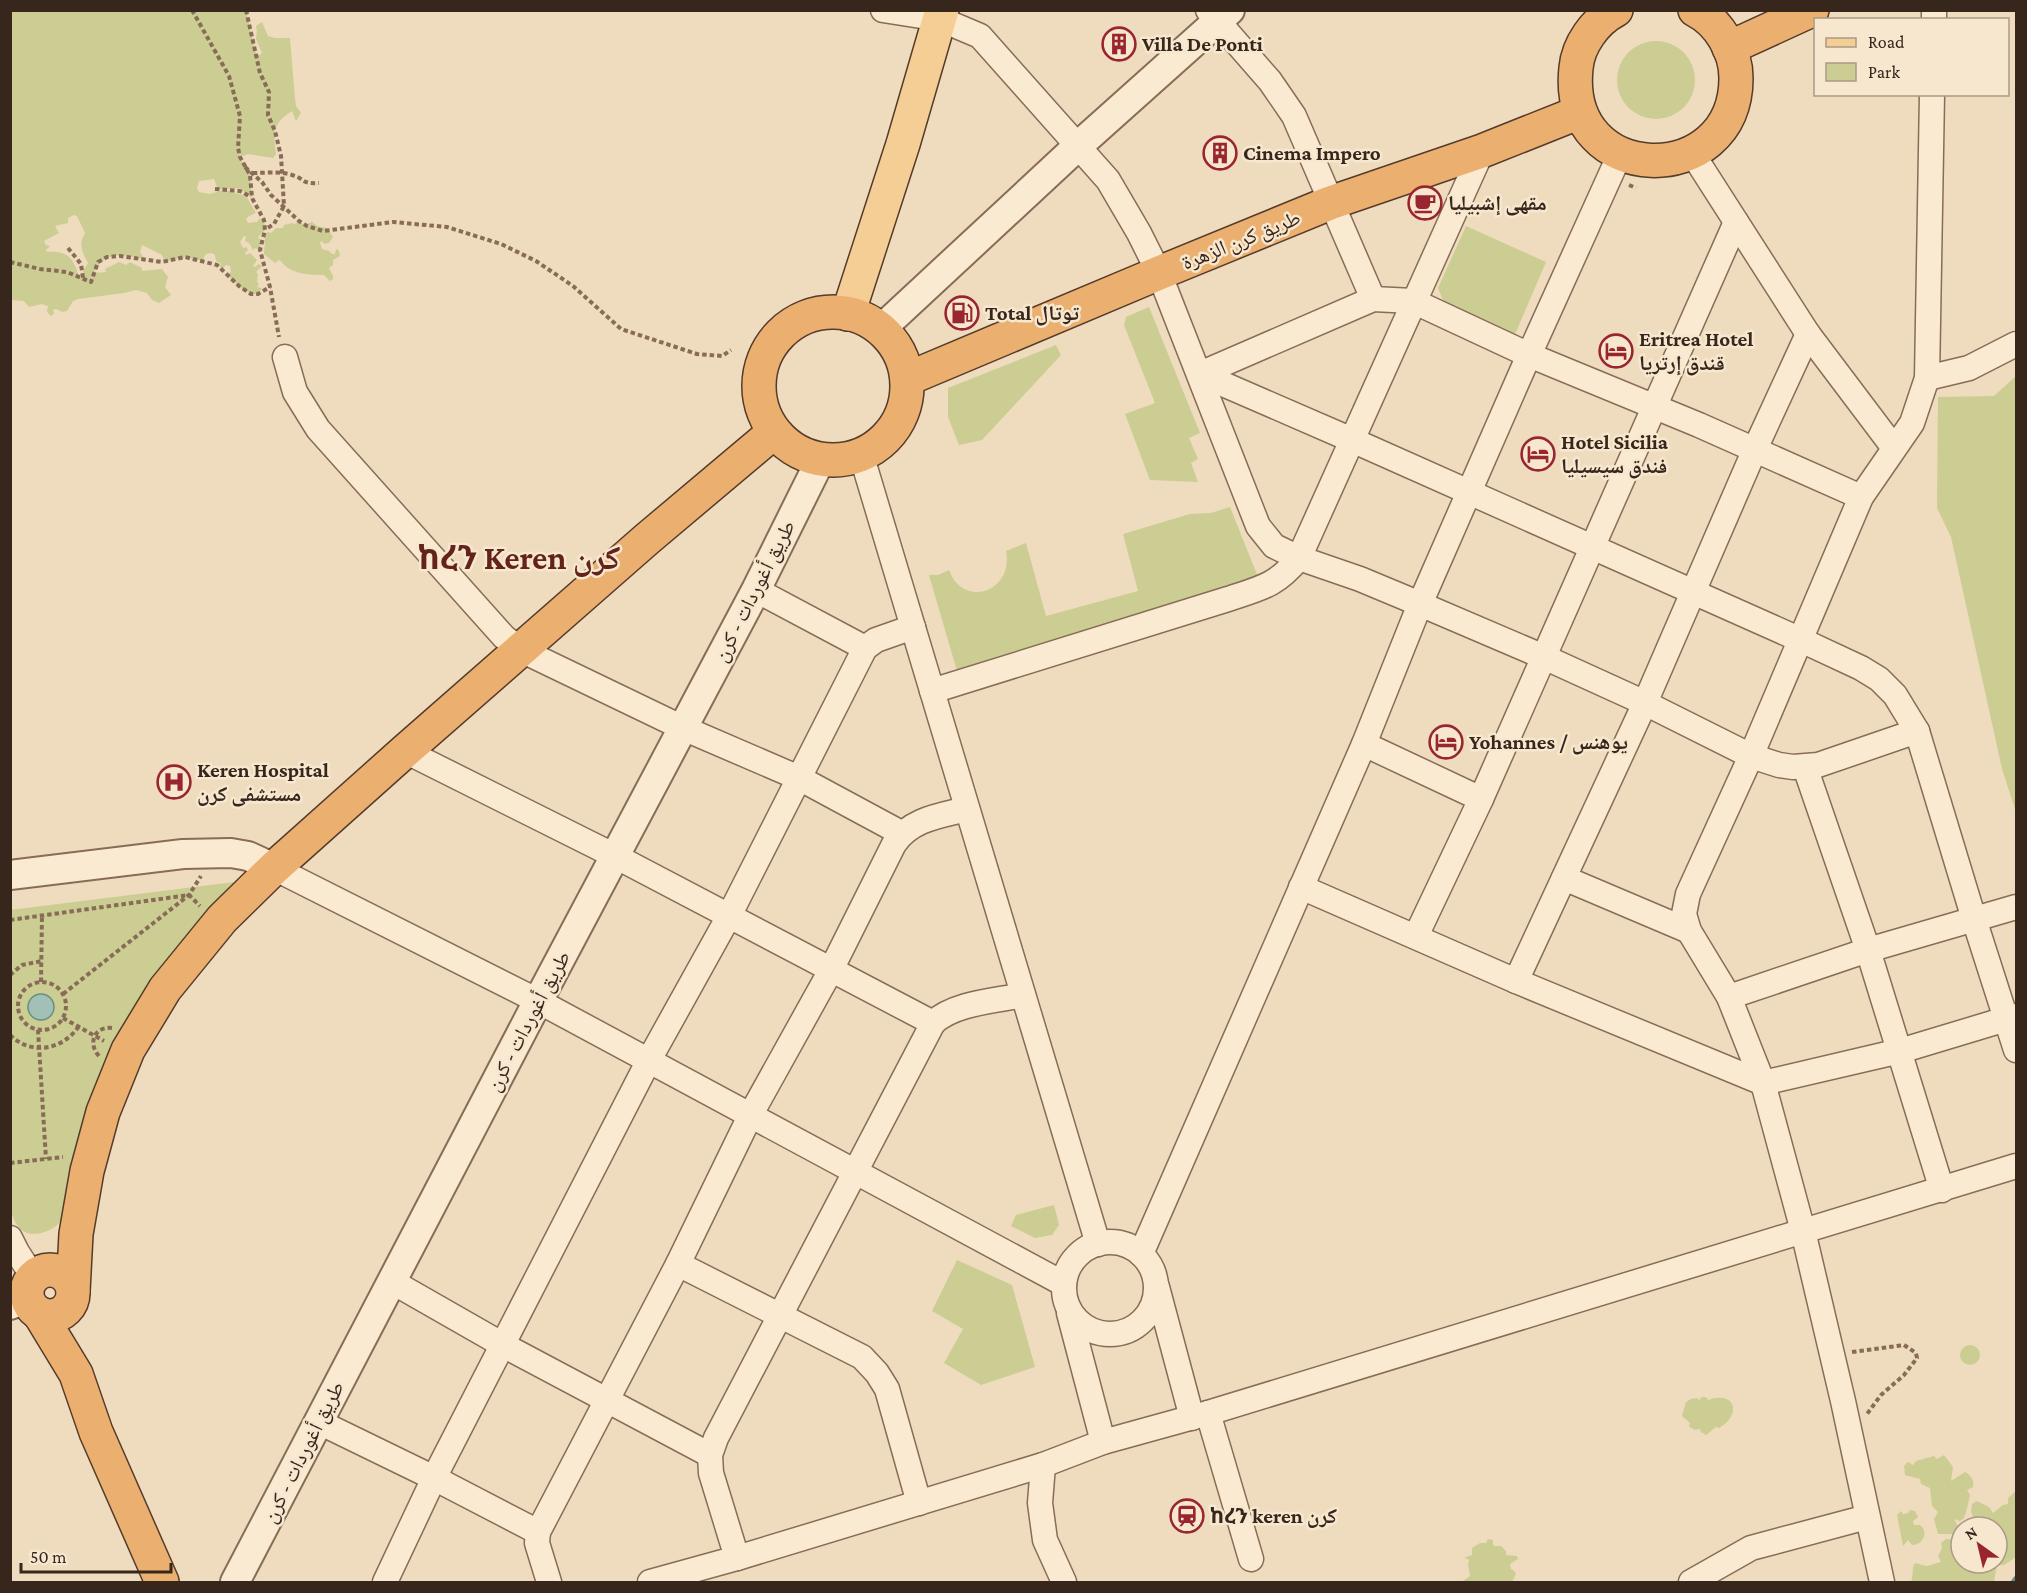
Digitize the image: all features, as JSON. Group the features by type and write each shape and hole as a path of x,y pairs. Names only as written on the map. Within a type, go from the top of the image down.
{"highway":[{"path":"1729,48 1812,10"},
{"path":"1610,12 1589,33 1577,58 1574,86 1580,112 1590,129 1604,144 1620,154 1638,160 1656,162 1692,153 1711,139 1725,121 1734,99 1736,76 1729,48 1719,31 1700,12"},
{"name":"طريق كرن الزهرة","path":"907,379 1330,203 1482,151 1580,112"},
{"path":"830,312 848,314 880,329 894,344 903,361 907,379 903,410 896,424 881,442 861,454 841,459 821,459 803,454 787,444 774,432 760,399 763,364 770,348 782,333 796,322 812,315 830,312"},
{"path":"76,1374 73,1295 76,1234 87,1171 103,1112 128,1050 165,989 222,919 274,868 647,539 774,432"},
{"path":"30,1294 76,1234"},
{"path":"30,1294 46,1316 60,1314 70,1305 73,1295"},
{"path":"30,1294 76,1374 96,1432 162,1582"}],"main road":[{"path":"848,314 903,144 941,15"}],"street":[{"path":"883,10 941,15 980,36 1108,180 1159,273 1258,526 1274,546 1299,558 1420,604 1544,657 1645,703 1751,756 1779,765 1805,767 1834,760 1917,731"},
{"path":"880,329 1218,14 1294,116 1373,299"},
{"path":"1882,1582 1803,1231 1763,1083 1729,997 1689,931 1684,914 1688,894 1751,756 1861,497 1912,423 1927,378 1932,96"},
{"path":"932,691 1267,586 1285,575 1299,558 1482,151"},
{"path":"1692,153 1808,334 1894,448"},
{"path":"1141,1254 1364,744 1420,604 1620,154"},
{"path":"1416,936 1481,799 1736,222"},
{"path":"1200,374 1373,299 1413,301 1529,355 1755,449 1861,497"},
{"path":"1516,981 1645,703 1755,449 1808,334"},
{"path":"1927,378 1969,368 2016,344"},
{"path":"285,357 295,392 318,429 504,638 521,650 683,728 799,778 901,833"},
{"path":"1200,374 1801,640 1879,679 1895,695 1917,731 1974,919 2012,1017 2016,1050"},
{"path":"861,454 1098,1244"},
{"name":"طريق أغوردات - كرن","path":"235,1582 538,1000 756,590 821,459"},
{"path":"756,590 865,648"},
{"path":"385,1582 434,1478 649,1060 729,916 865,648 876,640 913,627"},
{"path":"1364,744 1481,799"},
{"path":"405,751 615,856 933,1023"},
{"path":"1805,767 1868,950 1942,1190"},
{"path":"549,1582 537,1543 537,1532 678,1264 751,1114 831,970 894,844 901,833 929,818 967,809"},
{"path":"10,875 183,854 231,853 248,856 538,1000 855,1170 1065,1296 1075,1320 1087,1329 1101,1334 1116,1334 1130,1330 1143,1321 1151,1309 1156,1294 1155,1280"},
{"path":"1564,878 1689,931"},
{"path":"1301,887 1516,981 1763,1083 1900,1052 2012,1017"},
{"path":"1729,997 1868,950 2016,907"},
{"path":"737,1558 711,1473 710,1455 716,1438 933,1023 941,1015 955,1009 1023,995"},
{"path":"650,1582 1044,1465 1103,1442 1200,1416 2016,1166"},
{"path":"10,1238 17,1252 30,1294"},
{"path":"1103,1442 1065,1296 1067,1271 1074,1259 1085,1250 1098,1244 1113,1242 1128,1246 1141,1254 1150,1266 1251,1558"},
{"path":"678,1264 862,1357 877,1373 887,1389 919,1503"},
{"path":"391,1281 503,1345 710,1455"},
{"path":"319,1422 434,1478 537,1532"},
{"path":"1044,1465 1041,1503 1045,1540 1064,1582"},
{"path":"1691,1582 1751,1548 1867,1517"}],"path":[{"path":"192,10 229,76 240,116 238,148 250,176 252,198 264,220 266,230 260,250 270,286 275,327 285,357"},
{"path":"246,10 260,73 269,92 268,115 275,130 283,173 284,206 274,224 266,230"},
{"path":"245,167 304,225 323,231 393,222 437,225 470,234 501,244 536,261 573,286 621,329 697,354 722,356 730,350"},
{"path":"252,173 283,173 293,175 307,183 319,183"},
{"path":"215,189 240,191 252,198"},
{"path":"68,248 81,264 83,279"},
{"path":"10,262 67,272 91,282 99,262 107,257 120,256 162,262 185,257 217,265 251,294 258,294 270,286"},
{"path":"189,895 200,905 194,912"},
{"path":"10,920 189,895"},
{"path":"63,994 189,895"},
{"path":"41,982 42,915"},
{"path":"10,975 22,965 42,961"},
{"path":"41,982 54,985 63,994 66,1005 63,1018 56,1026 38,1030 26,1025 21,1019 18,1012 19,1000 24,989 31,984 41,982"},
{"path":"10,998 19,1000"},
{"path":"63,1018 114,1046"},
{"path":"10,1035 24,1045 39,1049 52,1047 65,1041 79,1026"},
{"path":"96,1066 99,1056 93,1046 95,1035 103,1028 114,1028"},
{"path":"38,1030 46,1159"},
{"path":"10,1162 66,1157"},
{"path":"1828,1338 1839,1348 1855,1352 1904,1345 1916,1353 1917,1358 1904,1375 1870,1408 1851,1440"}],"green space":[{"path":"10,11 250,11 247,15 256,53 260,55 262,53 256,39 256,26 262,22 268,36 290,38 296,106 301,113 296,121 292,111 278,124 275,134 276,154 273,158 248,154 240,157 250,175 252,198 240,188 218,189 214,179 199,181 197,188 199,192 209,194 225,190 246,196 256,213 246,219 248,223 257,222 259,219 264,220 265,230 258,237 261,241 260,250 255,248 253,250 245,241 244,236 240,242 243,248 247,247 246,255 250,253 257,260 253,266 259,264 262,266 256,272 259,284 257,287 262,288 258,294 237,285 227,274 231,272 230,266 226,265 222,269 221,264 216,261 212,253 206,254 204,261 185,257 165,262 162,255 142,245 140,252 144,259 114,255 103,260 94,273 106,272 105,269 119,262 126,265 130,262 142,268 142,271 162,269 168,277 165,287 171,295 159,303 152,300 147,293 136,290 78,299 73,301 67,311 62,312 56,309 53,310 54,314 51,316 47,312 48,306 41,304 29,307 24,301 11,300","holes":["77,216 85,233 82,248 88,263 83,271 83,278 79,277 72,260 65,254 47,252 50,246 44,241 59,233 55,226 68,223 68,218"]},
{"path":"1656,41 1671,44 1683,53 1692,65 1695,80 1692,95 1683,107 1671,116 1656,119 1641,116 1629,107 1620,95 1617,80 1620,65 1629,53 1641,44"},
{"path":"299,221 304,225 312,222 317,226 327,228 333,237 329,243 324,244 322,241 320,243 322,249 332,254 335,254 336,249 339,251 340,256 333,260 333,265 329,268 333,276 330,281 324,275 295,272 281,261 275,263 264,254 263,235 271,233 276,228 283,228 284,225 295,224"},
{"path":"1466,226 1546,262 1513,339 1447,310 1438,288"},
{"path":"1149,307 1200,433 1189,438 1198,459 1191,463 1198,482 1150,480 1125,414 1155,403 1124,325 1126,317"},
{"path":"1056,345 1061,355 982,440 959,445 948,417 948,388"},
{"path":"2016,376 2016,812 2002,769 1951,537 1937,508 1938,397 1994,396"},
{"path":"1230,507 1260,582 957,671 929,575 938,575 949,570 956,582 965,589 975,592 986,590 1002,577 1006,565 1006,551 1026,543 1046,616 1138,591 1123,534 1190,514 1211,513"},
{"path":"234,882 190,931 142,993 114,1046 61,1220 48,1231 33,1234 24,1232 17,1225 11,1212 10,910"},
{"path":"1054,1205 1059,1225 1052,1235 1035,1238 1011,1226 1016,1215"},
{"path":"957,1260 1012,1285 1035,1367 981,1385 944,1363 963,1329 932,1311"},
{"path":"1966,1345 1974,1345 1980,1351 1980,1359 1974,1365 1966,1365 1960,1359 1960,1351"},
{"path":"1702,1397 1708,1400 1725,1398 1733,1406 1731,1417 1726,1423 1706,1435 1700,1429 1695,1430 1689,1427 1690,1423 1682,1416 1686,1402 1697,1398 1699,1400"},
{"path":"1944,1455 1953,1467 1951,1481 1965,1472 1973,1482 1973,1487 1967,1490 1970,1495 1965,1515 1949,1515 1949,1534 1938,1534 1934,1519 1938,1512 1932,1506 1930,1488 1921,1484 1920,1479 1905,1475 1904,1466 1908,1462 1913,1465 1916,1461 1934,1456 1937,1459"},
{"path":"2016,1491 2016,1557 2009,1562 2009,1515 1972,1515 1972,1504 1977,1501 1989,1507 1993,1513 2008,1504 2008,1498"},
{"path":"1910,1510 1915,1511 1918,1517 1913,1521 1914,1525 1920,1525 1923,1528 1924,1538 1912,1545 1908,1540 1903,1546 1897,1515 1901,1511 1903,1514"},
{"path":"1488,1539 1493,1540 1493,1545 1501,1546 1506,1551 1506,1555 1517,1556 1518,1559 1510,1564 1516,1574 1512,1582 1464,1582 1470,1576 1469,1561 1465,1559 1466,1557 1472,1555 1472,1548 1480,1543 1486,1543"},
{"path":"1946,1539 1949,1539 1949,1575 1995,1575 1994,1582 1911,1582 1915,1563 1927,1566 1941,1562 1938,1556 1942,1548 1941,1543"}],"water":[{"path":"41,994 50,998 54,1007 50,1016 41,1020 32,1016 28,1007 32,998"}],"place":[{"name":"Villa De Ponti","path":"1119,44"},
{"name":"Cinema Impero","path":"1220,153"},
{"name":"مقهى إشبيليا","path":"1425,203"},
{"name":"Total توتال","path":"962,313"},
{"name":"Eritrea Hotel قندق إرتريا","path":"1616,351"},
{"name":"Hotel Sicilia فندق سيسيليا","path":"1538,454"},
{"name":"Yohannes / يوهنس","path":"1446,742"},
{"name":"Keren Hospital مستشفى كرن","path":"174,782"},
{"name":"ከረን keren كرن","path":"1187,1516"}],"district":[{"name":"ከረን Keren كرن","path":"519,557"}]}
